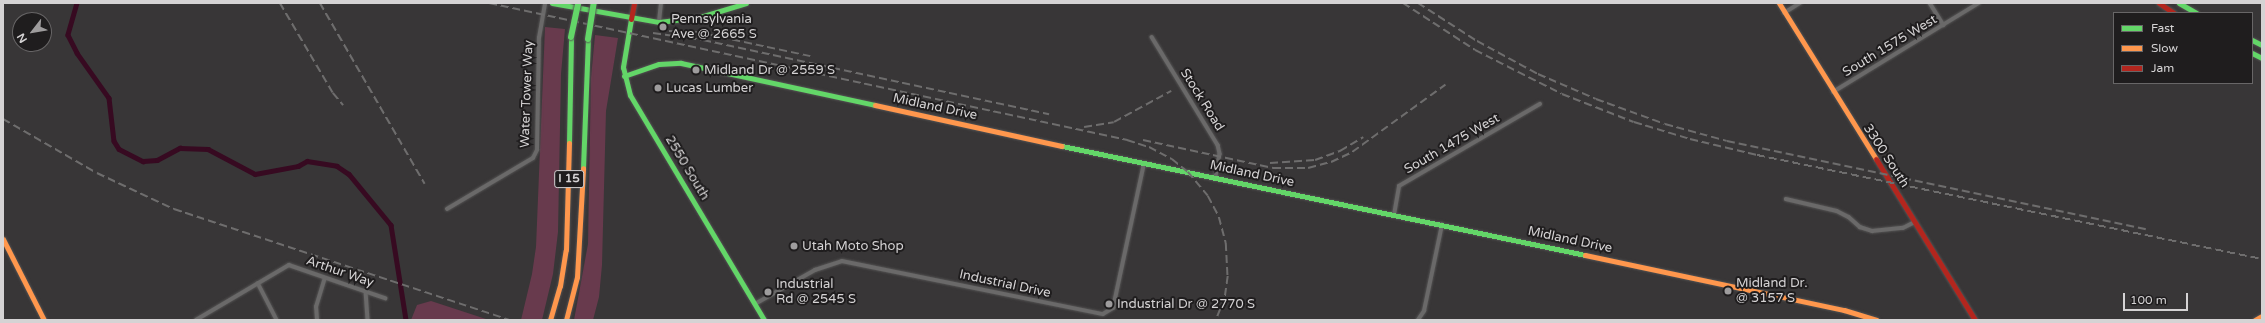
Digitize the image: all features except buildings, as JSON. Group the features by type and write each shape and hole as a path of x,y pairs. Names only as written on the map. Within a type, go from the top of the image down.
{"main road":[{"path":"552,3 631,19 659,22 700,17 746,3"},
{"name":"I 15","path":"550,320 560,286 566,250 571,37 578,3"},
{"name":"I 15","path":"566,320 577,277 581,235 588,39 594,3"},
{"name":"2550 South","path":"634,3 624,56 624,76 630,95 764,320"},
{"name":"3300 South","path":"1779,3 1832,93 1975,320"},
{"path":"2159,3 2172,12"},
{"path":"2179,3 2194,12"},
{"path":"2253,40 2262,45"},
{"name":"Midland Drive","path":"624,76 660,64 681,64 1144,164 1216,177 1844,310 1876,320"},
{"path":"3,239 44,320"},
{"path":"2255,320 2262,316"}],"street":[{"name":"Water Tower Way","path":"447,209 533,158 537,150 539,38 545,3"},
{"path":"659,22 661,3"},
{"path":"1784,12 1800,3"},
{"path":"1930,3 1944,25"},
{"name":"South 1575 West","path":"1832,93 1979,3"},
{"name":"Stock Road","path":"1152,37 1218,145 1220,154 1216,177"},
{"name":"South 1475 West","path":"1394,215 1399,186 1540,104"},
{"name":"Industrial Drive","path":"755,304 815,270 842,262 1103,314 1112,308 1144,164"},
{"path":"1786,199 1837,211 1849,217 1860,228 1872,232 1903,228 1914,222"},
{"path":"1418,320 1424,311 1442,225"},
{"name":"Arthur Way","path":"258,283 289,265 385,298"},
{"path":"317,320 316,307 325,278"},
{"path":"196,320 258,283 277,320"},
{"path":"366,291 368,320"}],"shaded area":[{"path":"545,27 565,29 561,74 558,232 553,274 542,320 521,320 532,274 536,247"},
{"path":"595,35 618,38 606,111 602,265 599,297 593,320 574,320 588,244 591,78"},
{"path":"431,301 489,320 411,320 417,305"}],"waterway":[{"path":"77,3 68,35 77,53 109,98 114,141 119,149 143,161 157,160 180,148 208,149 255,174 298,166 307,161 337,166 349,174 391,225 406,320"}],"railway":[{"path":"280,3 333,93 343,105"},
{"path":"320,3 425,184"},
{"path":"489,3 1127,140 1149,147 1172,159 1188,172 1208,196 1219,217 1226,243 1228,276 1225,298 1216,320"},
{"path":"1403,3 1475,50 1562,94 1634,122 1690,139 1757,155 2262,259"},
{"path":"1418,3 1477,41 1538,74 1596,99 1665,124 1727,141 2150,230"},
{"path":"669,31 697,32 810,56"},
{"path":"653,33 703,40 1049,114"},
{"path":"1143,140 1273,168 1308,168 1331,162 1352,152 1445,85"},
{"path":"1084,127 1114,122 1171,91"},
{"path":"3,119 97,173 174,209 510,320"},
{"path":"1270,163 1315,160 1340,151 1363,137"}],"traffic: fast":[{"path":"552,3 659,22 700,17 746,3"},
{"path":"571,37 578,3"},
{"path":"588,39 594,3"},
{"path":"2179,3 2194,12"},
{"path":"631,19 623,67 630,95 764,320"},
{"path":"569,143 571,37"},
{"path":"583,168 588,39"},
{"path":"2253,40 2262,45"},
{"path":"2253,54 2262,58"},
{"path":"624,76 659,64 681,63 875,105"},
{"path":"1062,146 1585,255"}],"traffic: slow":[{"path":"1779,3 1876,159"},
{"path":"875,105 1062,146"},
{"path":"550,320 560,286 566,250 569,143"},
{"path":"566,320 577,277 583,168"},
{"path":"3,239 44,320"},
{"path":"1585,255 1844,310 1876,320"},
{"path":"2255,320 2262,316"}],"traffic: jam":[{"path":"631,19 634,3"},
{"path":"2159,3 2172,12"},
{"path":"1876,159 1975,320"}],"place":[{"name":"Pennsylvania Ave @ 2665 S","path":"663,27"},
{"name":"Midland Dr @ 2559 S","path":"696,70"},
{"name":"Lucas Lumber","path":"658,88"},
{"name":"Utah Moto Shop","path":"794,246"},
{"name":"Midland Dr. @ 3157 S","path":"1728,291"},
{"name":"Industrial Rd @ 2545 S","path":"768,292"},
{"name":"Industrial Dr @ 2770 S","path":"1109,304"}]}
